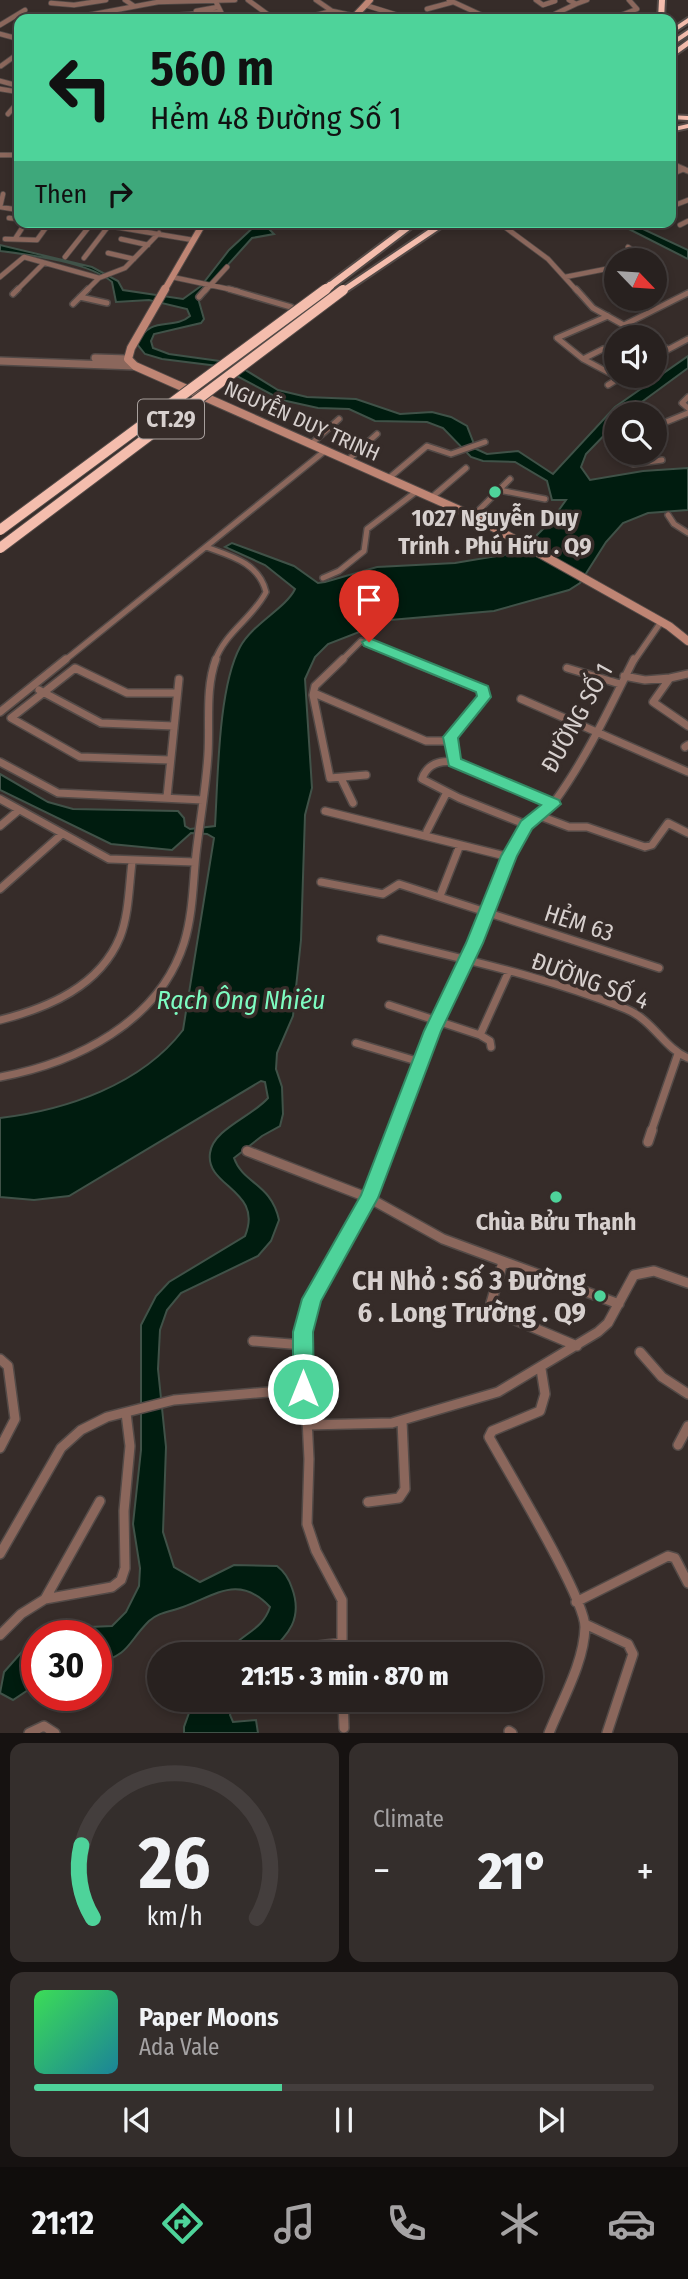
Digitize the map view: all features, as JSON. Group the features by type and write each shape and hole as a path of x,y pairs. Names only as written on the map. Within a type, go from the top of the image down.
{"highway":[{"name":"CT.29","path":"0,530 406,228"},
{"name":"CT.29","path":"0,548 426,228"},
{"path":"343,290 437,228"}],"main road":[{"path":"357,14 370,0"},
{"path":"128,359 200,228"},
{"name":"NGUYỄN DUY TRINH","path":"128,359 135,366 473,516 661,622"},
{"path":"661,622 688,640"}],"street":[{"path":"51,3 74,5 106,0"},
{"path":"125,0 134,6"},
{"path":"200,14 235,0"},
{"path":"248,0 267,14"},
{"path":"316,0 341,14"},
{"path":"536,0 543,5 555,1"},
{"path":"569,0 576,4"},
{"path":"555,14 587,0"},
{"path":"624,14 637,9 629,0"},
{"path":"109,14 152,1 218,7"},
{"path":"426,9 453,1 476,13"},
{"path":"365,5 394,14"},
{"path":"196,11 218,7"},
{"path":"218,7 222,14"},
{"path":"18,14 25,10"},
{"path":"320,14 332,11"},
{"path":"1,66 12,69"},
{"path":"0,88 3,82"},
{"path":"8,114 14,107"},
{"path":"3,194 0,207 14,209"},
{"path":"9,218 14,218"},
{"path":"680,225 688,221"},
{"path":"15,239 22,228"},
{"path":"5,239 37,240 46,228"},
{"path":"65,257 87,228"},
{"path":"84,258 107,228"},
{"path":"132,228 193,240"},
{"path":"506,228 548,259 593,308 624,325 688,293"},
{"path":"0,277 21,257 107,278 134,259 159,233"},
{"path":"121,239 148,245"},
{"path":"108,253 134,259"},
{"path":"13,294 44,262"},
{"path":"199,297 227,267"},
{"path":"565,278 604,272"},
{"path":"172,276 211,283 291,307"},
{"path":"73,304 99,278"},
{"path":"80,297 107,303"},
{"path":"604,369 583,359 557,338 608,316"},
{"path":"668,349 688,339"},
{"path":"583,359 603,349"},
{"path":"0,356 128,359"},
{"path":"0,361 135,366"},
{"path":"667,421 688,411 682,403 688,397"},
{"path":"311,444 339,419"},
{"path":"348,460 377,434"},
{"path":"389,478 427,446 447,454 485,443"},
{"path":"0,712 326,450"},
{"path":"432,497 466,468"},
{"path":"473,516 510,479"},
{"path":"499,490 545,499"},
{"path":"323,578 339,571 357,557 366,547 363,536 367,529 417,491"},
{"path":"668,515 688,533"},
{"path":"0,1077 66,1060 110,1035 149,1000 168,974 184,941 203,800 214,662 228,636 257,606 266,592 263,578 252,566 206,547"},
{"name":"ĐƯỜNG SỐ 1","path":"342,1642 342,1599 320,1564 305,1515 309,1460 303,1389 303,1345 312,1299 369,1198 419,1062 467,961 509,856 527,825 553,804 641,646 661,622"},
{"path":"366,775 341,778 328,776 314,693 315,687 361,641 483,690 484,697 449,741"},
{"path":"170,760 80,757 12,719 43,692 78,668 127,693 177,693"},
{"path":"567,668 622,680 670,678 688,674"},
{"path":"670,678 653,702 688,726"},
{"path":"166,797 179,679"},
{"path":"32,686 101,723 174,726"},
{"path":"314,693 421,739 449,741"},
{"path":"522,699 688,772"},
{"path":"449,741 454,762"},
{"path":"0,761 58,793 203,800"},
{"path":"527,825 422,779 425,770 439,762 454,762 553,804"},
{"path":"341,778 353,803"},
{"path":"427,831 447,792"},
{"path":"0,799 100,856 132,862 195,862"},
{"path":"0,826 19,810"},
{"path":"325,811 509,856"},
{"path":"540,816 569,827 587,827 645,847 652,845 668,823 688,833"},
{"path":"0,889 62,834"},
{"path":"440,896 460,845"},
{"path":"0,1020 37,1010 99,968 121,932 132,862"},
{"name":"HẺM 63","path":"321,882 387,894 393,886 399,884 659,968"},
{"name":"ĐƯỜNG SỐ 4","path":"381,939 509,971 638,1014 659,1029 678,1054 688,1058"},
{"path":"480,1035 509,971"},
{"path":"389,1005 480,1035 490,1041 491,1047"},
{"path":"356,1043 419,1062"},
{"path":"648,1142 678,1054"},
{"path":"247,1151 369,1198 443,1239 619,1304"},
{"path":"503,1262 491,1303 498,1314 577,1346"},
{"path":"307,1425 402,1420 498,1392 541,1369 608,1322 634,1275 642,1270 652,1270 688,1283"},
{"path":"254,1341 303,1345"},
{"path":"640,1352 662,1377 688,1394"},
{"path":"0,1359 8,1366 15,1419 0,1448"},
{"path":"541,1369 545,1394 540,1411 492,1432 489,1437 569,1583 585,1624 582,1648 549,1733"},
{"path":"0,1554 69,1437 86,1426 181,1396 303,1389"},
{"path":"0,1635 21,1614 45,1599 112,1587 121,1580 125,1568 124,1511 130,1446 125,1413"},
{"path":"368,1502 399,1499 405,1489 402,1420"},
{"path":"678,1446 688,1426"},
{"path":"45,1599 100,1501"},
{"path":"576,1602 668,1556 675,1558 688,1583"},
{"path":"585,1624 628,1644 633,1654 607,1733"},
{"path":"343,1712 344,1728"},
{"path":"29,1733 44,1726 55,1733"}],"water":[{"name":"Rạch Ông Nhiêu","path":"253,228 268,228 274,234 252,238 198,298 204,319 201,323 154,334 151,341 153,348 169,354 234,363 278,390 307,397 356,399 400,414 432,412 451,417 467,426 476,449 487,454 518,451 553,474 604,419 604,435 586,454 581,467 590,480 643,471 688,468 688,510 648,513 623,523 606,542 580,583 569,590 494,611 390,620 328,644 315,657 305,679 312,788 305,815 301,940 293,1016 277,1053 276,1069 282,1087 283,1114 280,1126 234,1158 238,1167 270,1198 279,1220 271,1241 258,1256 181,1293 167,1310 160,1330 158,1369 166,1447 163,1532 174,1567 200,1582 234,1565 277,1566 292,1588 295,1617 280,1642 237,1642 262,1622 270,1607 248,1591 227,1590 157,1616 149,1621 123,1652 112,1658 112,1626 126,1612 139,1586 140,1568 133,1524 141,1450 141,1325 156,1296 169,1282 245,1236 249,1221 247,1208 241,1198 216,1174 210,1153 218,1137 268,1098 265,1082 261,1081 69,1196 34,1200 0,1197 0,1118 51,1109 100,1092 146,1066 183,1030 214,838 207,834 191,833 172,850 111,844 0,790 0,774 48,802 73,809 178,811 184,818 185,826 190,829 215,826 220,734 233,664 245,639 291,596 295,589 265,565 225,547 232,543 294,566 318,583 377,567 455,563 520,552 551,521 566,500 552,500 547,481 515,462 483,461 471,457 443,428 427,422 375,421 349,409 318,408 282,400 218,366 162,359 145,354 137,344 142,335 155,326 190,316 187,309 149,300 116,302 112,282 102,275 59,260 0,251 0,245 92,267 118,281 123,290 183,299 201,286 229,250"},
{"path":"627,228 641,228 688,250 688,259"},
{"name":"Rạch Ông Nhiêu","path":"688,356 688,368 667,383 667,371"},
{"name":"Rạch Ông Nhiêu","path":"642,388 661,388 642,402 622,402"},
{"name":"Rạch Ông Nhiêu","path":"21,1653 21,1695 13,1700 0,1693 4,1672"},
{"path":"189,1712 231,1712 233,1722 256,1720 258,1733 184,1733"}],"place":[{"name":"1027 Nguyễn Duy Trinh . Phú Hữu . Q9","path":"495,492"},
{"name":"Chùa Bửu Thạnh","path":"556,1197"},
{"name":"CH Nhỏ : Số 3 Đường 6 . Long Trường . Q9","path":"600,1296"}],"route":[{"path":"303,1389 303,1332 312,1299 359,1220 369,1198 419,1062 474,943 509,856 527,825 553,804 454,762 450,737 484,697 483,690 369,642"}]}
